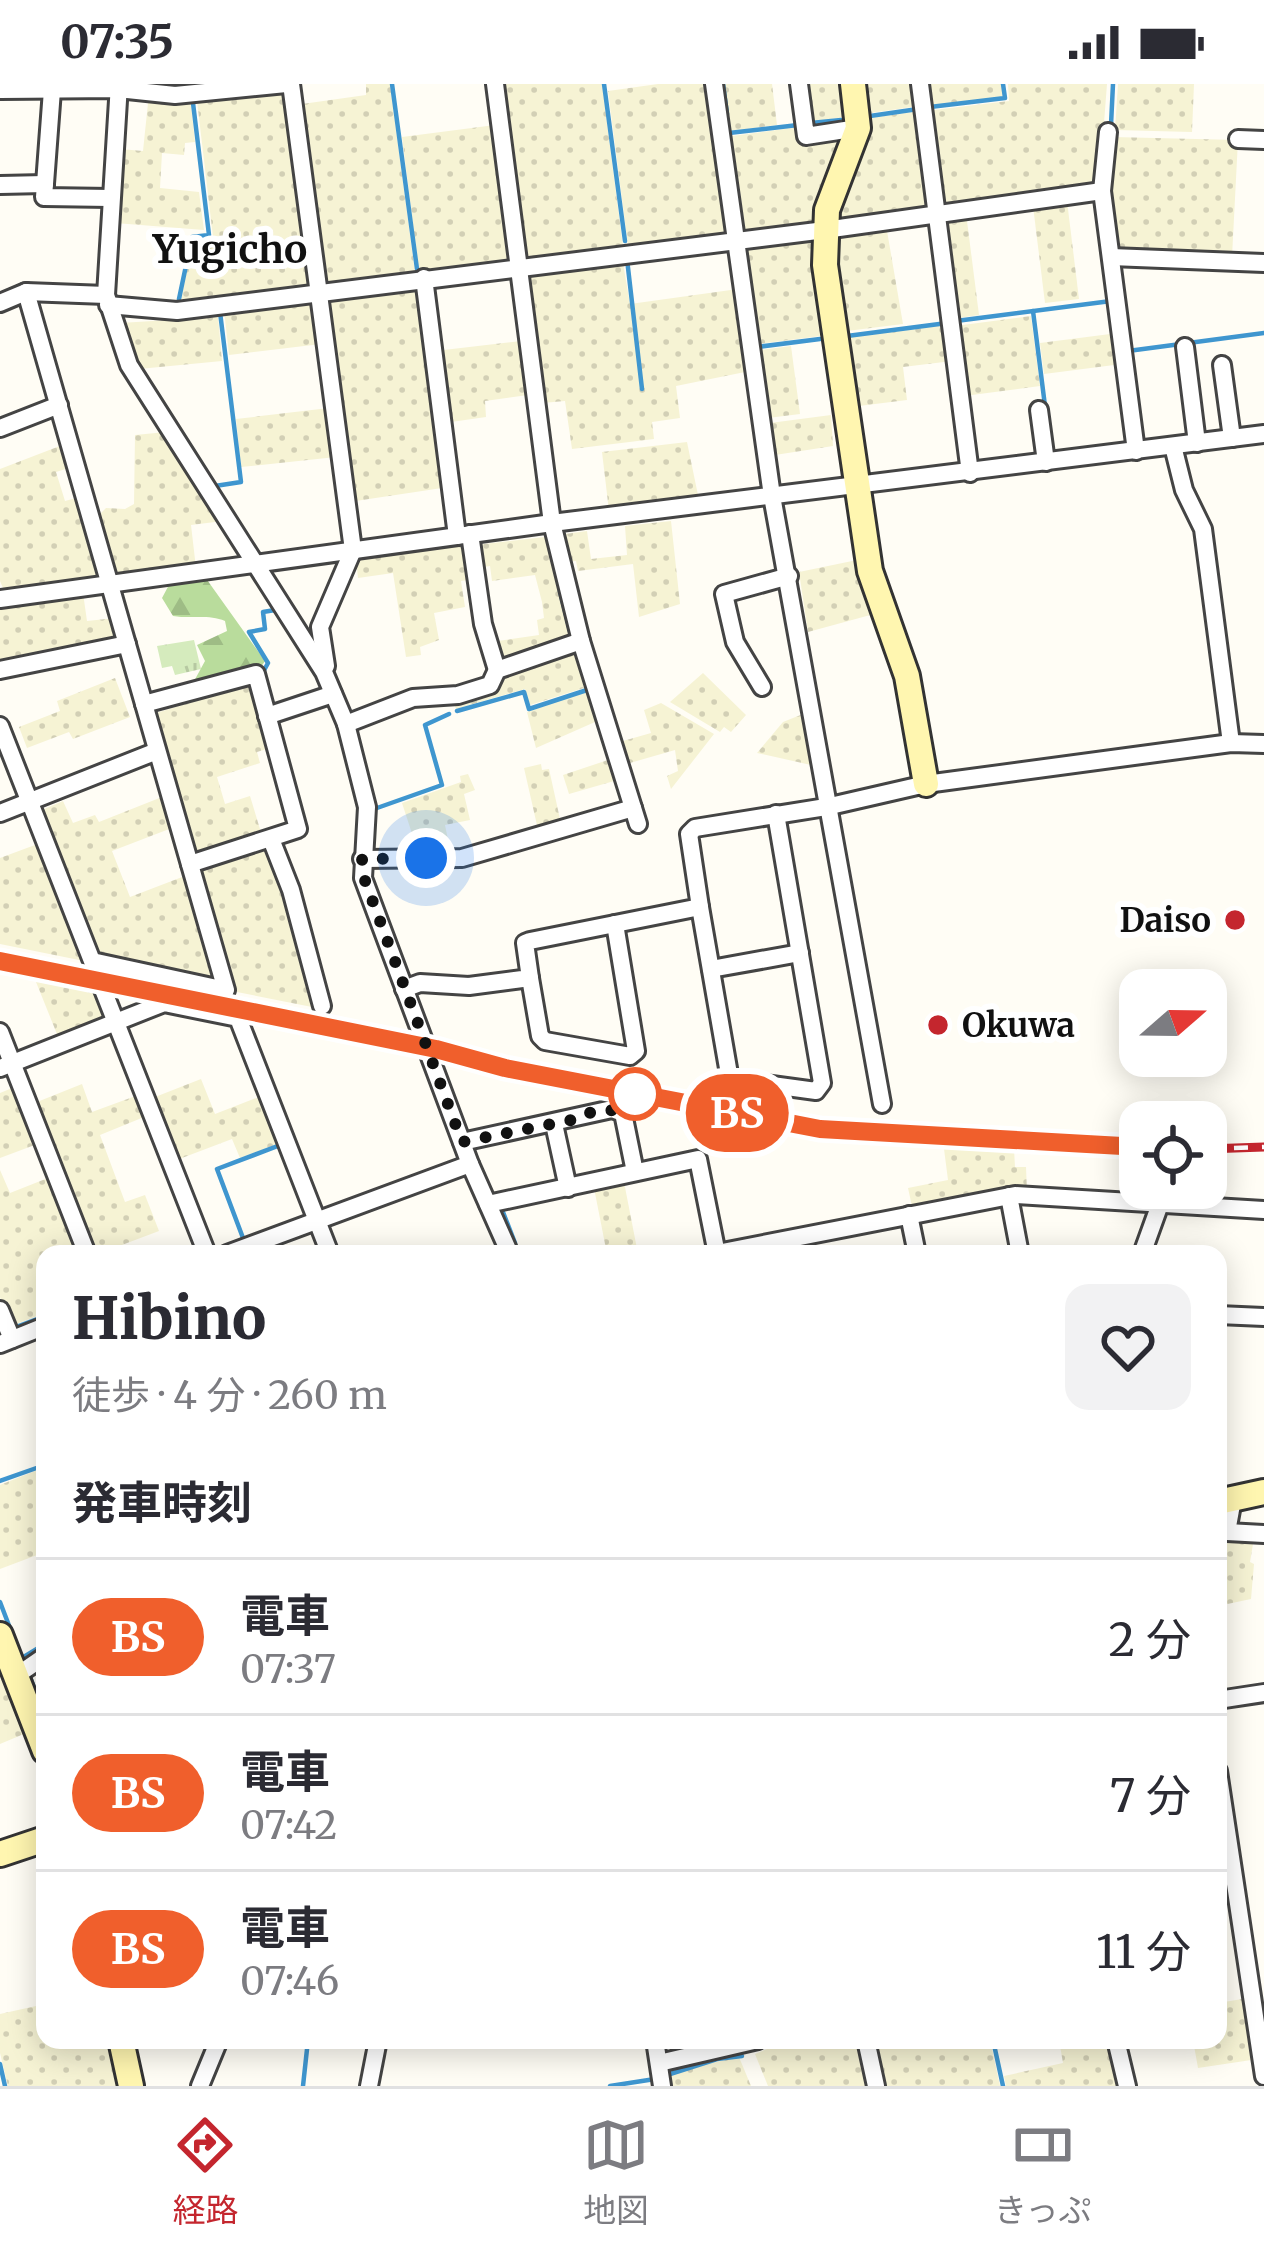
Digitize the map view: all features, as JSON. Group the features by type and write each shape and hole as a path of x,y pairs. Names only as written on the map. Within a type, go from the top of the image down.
{"street":[{"path":"0,90 119,87 175,95 288,84 353,550 320,628 324,672"},
{"path":"362,859 462,858 635,816 581,641 552,523 495,84"},
{"path":"714,84 772,496 882,1104"},
{"path":"799,84 806,136 858,128"},
{"path":"853,84 858,128 833,187 824,230 825,265 873,587 908,676 926,784"},
{"path":"920,84 970,473"},
{"path":"119,87 107,300 129,365 324,672 346,724 367,807 364,878 470,1164 506,1245"},
{"path":"52,89 44,197 110,198"},
{"path":"1108,132 1102,190 1136,451"},
{"path":"1238,139 1264,140"},
{"path":"0,185 45,184"},
{"path":"0,303 26,292 177,311 824,230 1102,190"},
{"path":"1111,257 1264,263"},
{"path":"346,724 413,698 458,695 490,685 496,670 463,535 424,278"},
{"path":"0,726 92,961 226,990 26,292"},
{"path":"1185,347 1197,443"},
{"path":"1222,365 1232,438"},
{"path":"0,428 59,405"},
{"path":"1039,410 1046,462"},
{"path":"0,599 552,523 1264,434"},
{"path":"1173,446 1184,490 1203,529 1231,743"},
{"path":"762,687 735,642 724,594 789,576"},
{"path":"496,670 581,641"},
{"path":"0,670 127,644"},
{"path":"144,704 256,674 298,829 190,864"},
{"path":"267,716 333,694"},
{"path":"776,814 822,1083 816,1091 735,1080 729,1074 689,834 695,828 776,814 826,807 926,784 1231,743 1264,744"},
{"path":"0,813 157,751"},
{"path":"271,839 291,890 322,1006"},
{"path":"615,924 636,1052 630,1056 545,1041 540,1036 525,943 615,924 700,907"},
{"path":"711,970 800,953"},
{"path":"404,989 420,983 469,986 530,978"},
{"path":"102,987 203,1245"},
{"path":"6,1065 164,1003 238,1018 326,1245"},
{"path":"0,1032 6,1065 82,1245"},
{"path":"462,1142 612,1109 623,1112 635,1172"},
{"path":"554,1124 568,1188"},
{"path":"488,1204 698,1159 713,1245"},
{"path":"250,1245 470,1164"},
{"path":"760,1245 1009,1196 1119,1202"},
{"path":"1009,1196 1018,1245"},
{"path":"1227,1208 1264,1210"},
{"path":"1145,1245 1158,1209"},
{"path":"909,1215 915,1245"},
{"path":"0,1310 6,1342 36,1330"},
{"path":"1227,1315 1264,1317"},
{"path":"1227,1500 1264,1492"},
{"path":"1227,1532 1257,1534"},
{"path":"0,1634 36,1728"},
{"path":"16,1676 36,1662"},
{"path":"1227,1699 1264,1693"},
{"path":"1227,1820 1258,1990 1264,2077"},
{"path":"0,1854 36,1842"},
{"path":"123,2049 131,2086"},
{"path":"200,2086 215,2049"},
{"path":"369,2086 376,2049"},
{"path":"657,2049 662,2086"},
{"path":"659,2063 700,2049"},
{"path":"868,2049 876,2086"},
{"path":"1118,2049 1127,2086"}],"shaded area":[{"path":"366,84 390,84 415,272 318,284 295,105 366,95"},
{"path":"500,84 602,84 623,246 523,259"},
{"path":"710,84 729,232 628,246 608,91"},
{"path":"725,84 772,84 777,125 731,131"},
{"path":"807,84 840,84 844,117 812,122"},
{"path":"866,84 916,84 919,106 870,113"},
{"path":"922,84 1001,84 1003,97 925,106"},
{"path":"1008,84 1107,84 1099,188 944,210 925,111 1009,101"},
{"path":"1118,84 1194,84 1192,132 1115,130"},
{"path":"287,90 310,285 181,300 193,239 213,237 197,101"},
{"path":"148,103 191,104 195,142 185,143 184,155 162,153 160,188 199,192 204,230 115,223 120,149 143,151"},
{"path":"919,111 932,207 839,223 844,198 866,148 870,118"},
{"path":"495,125 512,260 419,272 402,137"},
{"path":"799,127 841,139 817,195 812,226 746,234 732,136"},
{"path":"1113,137 1238,140 1232,257 1120,251 1111,186"},
{"path":"1067,201 1079,299 1045,303 1033,206"},
{"path":"966,213 979,315 952,319 940,221"},
{"path":"886,225 903,324 847,331 838,232"},
{"path":"810,235 821,336 758,344 745,243"},
{"path":"622,257 630,304 738,289 750,371 676,386 680,418 652,422 654,439 572,449 565,401 542,403 525,271"},
{"path":"416,285 442,488 349,502 322,297"},
{"path":"314,298 321,344 229,355 224,310"},
{"path":"1031,316 1040,386 964,396 955,326"},
{"path":"218,317 222,361 139,369 120,323"},
{"path":"947,325 952,361 903,367 907,400 859,406 850,337"},
{"path":"1118,333 1122,364 1044,374 1040,343"},
{"path":"521,341 528,395 485,401 486,417 444,423 435,351"},
{"path":"791,346 800,414 768,418 759,350"},
{"path":"329,408 336,457 241,467 236,419"},
{"path":"831,415 833,446 775,455 770,423"},
{"path":"166,432 223,521 191,525 196,568 117,580 95,519 106,508 125,509 134,504 135,435"},
{"path":"687,442 699,500 609,511 602,452"},
{"path":"65,444 72,467 56,472 65,501 80,497 104,577 6,595 0,581 0,469"},
{"path":"671,521 680,604 639,617 633,564 578,571 576,561 565,562 558,535 587,531 591,559 627,555 625,526"},
{"path":"545,537 571,642 498,666 491,642 539,635 542,602 535,575 492,581 490,566 477,568 475,545"},
{"path":"468,545 473,579 461,581 465,607 434,613 439,640 420,647 421,655 406,657 393,573 358,578 356,560"},
{"path":"857,560 874,614 808,632 799,572"},
{"path":"83,593 87,621 115,618 122,642 0,667 0,604"},
{"path":"574,649 587,687 530,705 525,689 456,709 453,700 501,672"},
{"path":"703,673 746,715 731,732 724,727 720,732 670,702"},
{"path":"115,678 130,717 73,739 69,732 27,748 19,727 60,711 57,701"},
{"path":"255,683 273,747 257,752 260,763 217,777 225,804 250,796 263,839 199,858 156,713"},
{"path":"590,690 599,715 595,722 536,748 527,712"},
{"path":"661,703 714,734 671,789 667,776 678,771 675,750 623,765 616,743 651,733 644,710"},
{"path":"808,712 816,756 811,765 757,753 783,722"},
{"path":"614,758 621,779 569,794 563,775"},
{"path":"541,764 542,770 549,769 562,828 539,834 524,768"},
{"path":"468,774 475,790 464,794 470,820 445,825 451,854 419,855 402,803 461,782 460,776"},
{"path":"167,795 177,826 112,851 130,897 190,874 222,985 95,958 37,812 63,801 73,823 95,815 99,822"},
{"path":"43,842 89,962 0,944 0,858"},
{"path":"267,845 288,895 317,1008 237,992 200,866"},
{"path":"32,972 100,986 113,1018 59,1039"},
{"path":"201,1079 215,1114 264,1095 283,1142 240,1158 232,1139 174,1161 150,1099"},
{"path":"82,1084 92,1112 141,1094 149,1115 100,1135 125,1202 145,1195 159,1231 122,1245 87,1245 32,1104"},
{"path":"17,1086 40,1143 0,1158 0,1093"},
{"path":"944,1149 1014,1149 1015,1167 1026,1167 1027,1192 913,1211 908,1188 948,1180"},
{"path":"0,1170 10,1193 53,1176 80,1245 36,1245 36,1316 11,1326 0,1297"},
{"path":"624,1182 636,1245 605,1245 594,1188"},
{"path":"36,1471 36,1555 0,1569 0,1485"},
{"path":"1227,1535 1254,1538 1251,1599 1227,1604"},
{"path":"9,1676 31,1731 0,1744 0,1680"},
{"path":"1248,1998 1258,2059 1198,2068 1195,2049 1227,2049 1227,2002"},
{"path":"36,2006 36,2049 117,2049 125,2086 8,2086 0,2053 0,2014"},
{"path":"767,2049 863,2049 871,2086 768,2086 755,2054"},
{"path":"874,2049 992,2049 1000,2086 882,2086"},
{"path":"1061,2049 1116,2049 1124,2086 1006,2086 1004,2076 1063,2063"},
{"path":"739,2057 751,2086 666,2086 668,2077 689,2068"}],"green space":[{"path":"205,577 265,661 259,670 193,683 205,661 197,645 227,631 225,621 173,616 162,598 170,583"},
{"path":"194,640 201,669 175,675 172,666 162,668 157,646"}],"waterway":[{"path":"392,84 417,269"},
{"path":"604,84 625,241"},
{"path":"723,84 727,114"},
{"path":"930,107 1005,98 1003,84"},
{"path":"1111,125 1113,84"},
{"path":"179,299 192,237 209,235 193,103"},
{"path":"870,116 918,109"},
{"path":"811,123 841,120"},
{"path":"729,133 798,125"},
{"path":"627,259 642,389"},
{"path":"956,321 1111,301"},
{"path":"1033,311 1045,406"},
{"path":"215,486 241,482 220,312"},
{"path":"847,336 947,323"},
{"path":"1128,351 1264,333"},
{"path":"757,347 820,339"},
{"path":"560,591 570,631"},
{"path":"262,674 268,663 249,632 265,629 263,612 275,610"},
{"path":"457,711 524,692 529,709 590,689 588,685"},
{"path":"377,808 442,785 425,725 449,714"},
{"path":"243,1238 217,1169 283,1144"},
{"path":"501,1207 515,1243"},
{"path":"16,1327 36,1319"},
{"path":"0,1481 36,1468"},
{"path":"0,1602 13,1636"},
{"path":"22,1658 36,1649"},
{"path":"30,1677 36,1693"},
{"path":"303,2086 307,2049"},
{"path":"995,2049 1003,2086"},
{"path":"667,2075 742,2056"},
{"path":"0,2064 5,2086"},
{"path":"610,2086 655,2079"}],"railway":[{"path":"0,961 820,1129 1119,1146"},
{"path":"1227,1148 1264,1147"}],"train":[{"name":"BS","path":"0,961 820,1129 1119,1146"}],"place":[{"name":"Daiso","path":"1235,920"},
{"name":"Okuwa","path":"938,1025"}],"district":[{"name":"Yugicho","path":"230,249"}],"route":[{"path":"426,858 362,859 364,878 462,1142 582,1118 587,1113 623,1112 635,1094"}]}
